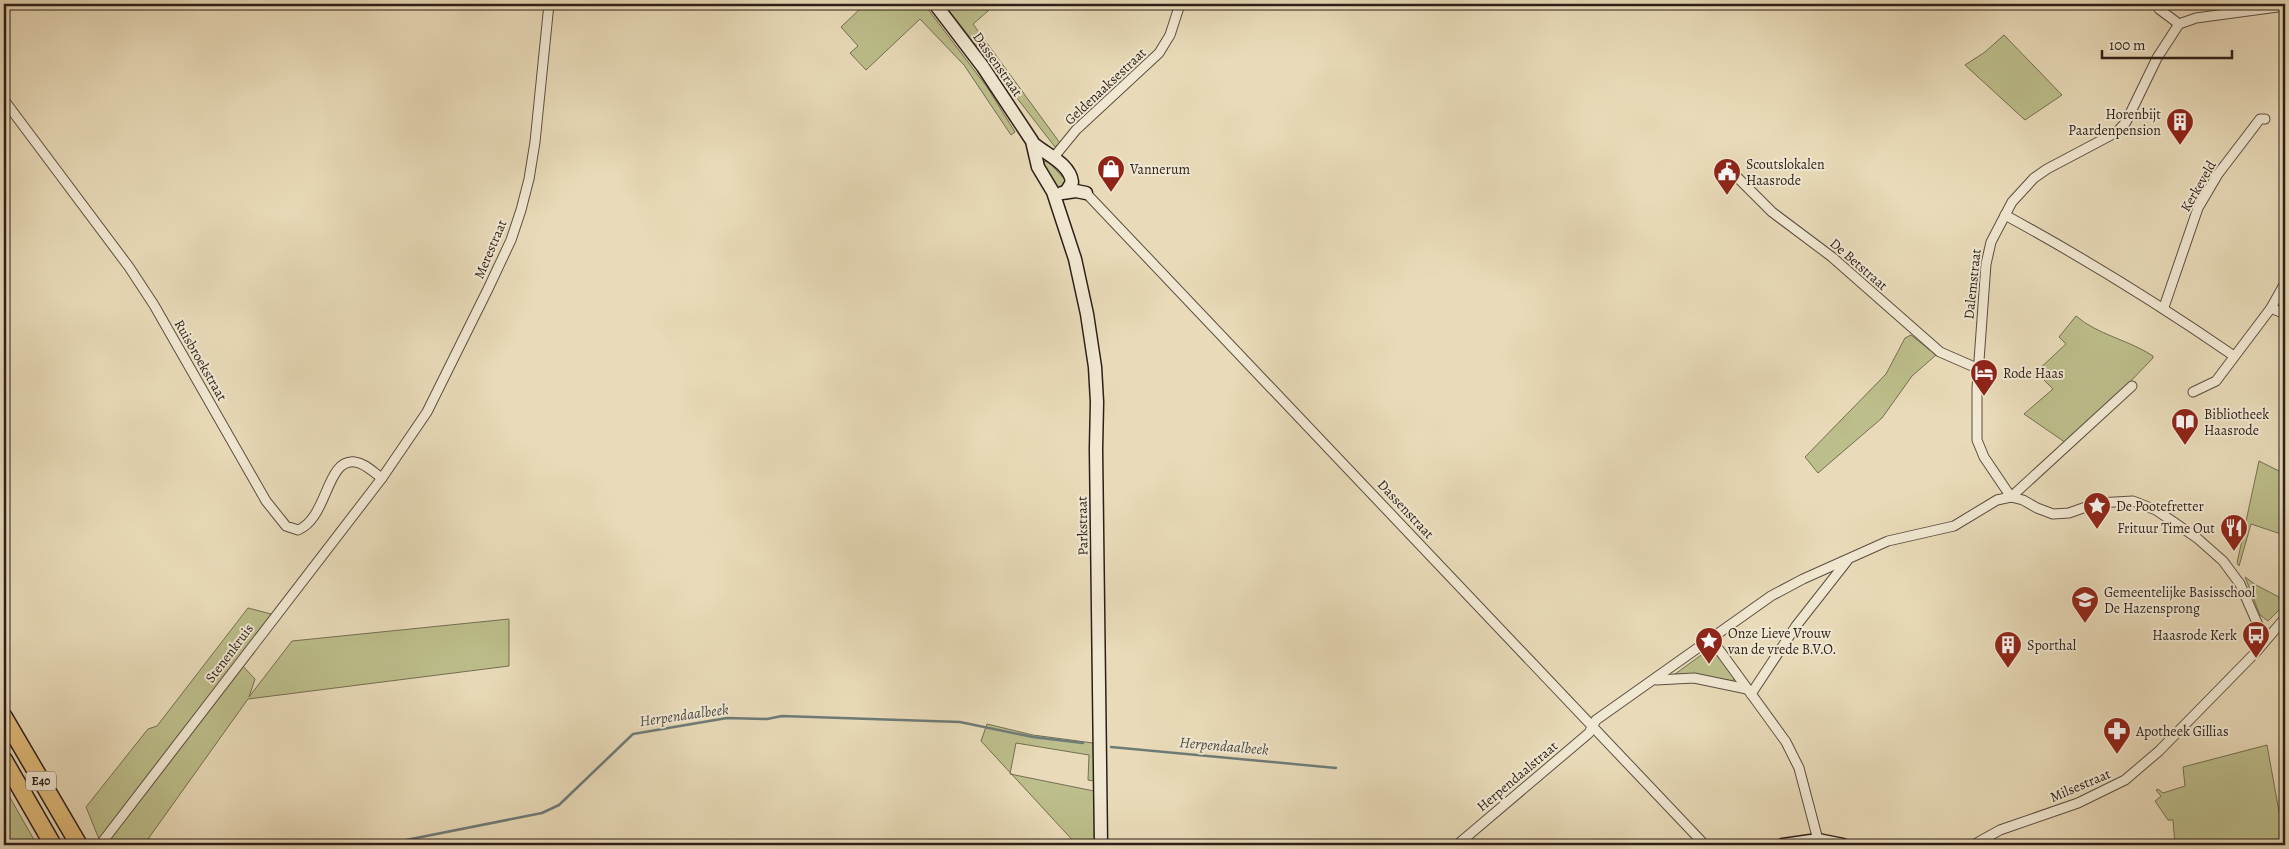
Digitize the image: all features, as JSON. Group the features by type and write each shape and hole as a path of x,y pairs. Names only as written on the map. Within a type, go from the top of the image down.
{"highway":[{"name":"E40","path":"4,717 79,845"},
{"name":"E40","path":"4,760 53,845"}],"street":[{"name":"Merestraat","path":"382,478 427,412 511,240 521,210 532,160 549,4"},
{"name":"Dassenstraat","path":"934,4 983,67 1034,144 1052,156 1705,845"},
{"name":"Geldenaaksestraat","path":"1052,156 1076,130 1159,53 1170,35 1180,4"},
{"path":"2158,10 2179,24 2196,18 2285,6"},
{"name":"Dalemstraat","path":"2011,497 1984,457 1977,440 1977,388 1986,264 1991,242 2012,202 2034,178 2061,161 2117,132 2126,122 2157,58 2179,24"},
{"name":"Ruisbroekstraat","path":"4,100 129,267 154,305 266,501 286,526 298,530 308,526 316,516 333,476 340,467 348,462 364,465 382,478"},
{"name":"Kerkeveld","path":"2164,307 2198,208 2218,174 2260,119 2266,119"},
{"name":"Dassenstraat","path":"1034,144 1036,161"},
{"path":"1036,161 1040,155 1052,156"},
{"name":"Parkstraat","path":"1036,161 1038,167 1061,192 1059,211 1081,284 1095,367 1101,845"},
{"name":"De Betstraat","path":"1728,168 1772,212 1832,257 1940,352 1979,369"},
{"path":"1061,192 1071,185 1072,179"},
{"path":"1061,192 1086,193"},
{"path":"2005,215 2055,242 2164,307 2234,356"},
{"path":"2193,392 2216,381 2271,308 2285,283"},
{"path":"2271,308 2285,314"},
{"path":"2011,497 2132,386"},
{"name":"Stenenkruis","path":"100,845 382,478"},
{"path":"2011,497 2023,500 2053,514 2069,512 2098,503 2133,501 2156,510 2197,538 2223,561 2240,584 2258,625 2268,637"},
{"name":"Herpendaalstraat","path":"1457,845 1589,733 1596,720 1772,596 1804,579 1888,541 1954,526 1998,500 2011,497"},
{"path":"1749,692 1796,626 1849,559"},
{"name":"Milsestraat","path":"1973,845 2000,830 2078,803 2125,780 2159,752 2256,652 2285,618"},
{"path":"1712,640 1786,742 1799,768 1818,840"},
{"path":"1655,680 1694,678 1749,692"},
{"path":"1783,845 1818,840 1843,845"}],"green space":[{"path":"859,4 924,4 987,87 1015,132 1011,135 964,65 920,19 866,70 850,53 858,46 841,27 862,7"},
{"path":"944,4 996,4 973,24 1060,143 1055,147"},
{"path":"2004,35 2062,95 2025,120 1965,65 1985,52"},
{"path":"1045,161 1048,161 1066,181 1064,186 1059,188 1055,185 1043,164"},
{"path":"2076,316 2094,328 2144,350 2153,358 2069,445 2024,414 2053,389 2036,372 2066,344 2059,337"},
{"path":"1911,335 1936,355 1912,376 1882,418 1818,473 1805,457 1886,374 1905,338"},
{"path":"2259,461 2285,474 2285,525 2281,534 2251,524 2239,566 2237,563"},
{"path":"2245,577 2279,597 2280,609 2268,621 2260,615"},
{"path":"248,608 275,615 239,662 255,679 249,697 292,641 509,619 509,666 248,699 148,839 133,845 101,844 86,807 148,729 157,726"},
{"path":"1711,651 1718,656 1734,678 1733,681 1706,676 1675,674 1704,653"},
{"path":"987,724 1033,735 1093,743 1094,781 1088,780 1089,755 1016,743 1010,773 981,741"},
{"path":"2267,745 2285,845 2175,845 2173,820 2168,820 2155,801 2161,796 2156,790 2158,789 2163,793 2185,786 2183,767"},
{"path":"1012,774 1094,791 1095,845 1077,845"},
{"path":"4,787 37,845 4,845"}],"waterway":[{"name":"Herpendaalbeek","path":"381,845 542,813 559,805 633,734 727,718 767,719 782,716 960,722 1033,737 1083,743"},
{"name":"Herpendaalbeek","path":"1111,747 1336,768"}],"place":[{"name":"Horenbijt Paardenpension","path":"2180,146"},
{"name":"Vannerum","path":"1111,193"},
{"name":"Scoutslokalen Haasrode","path":"1727,196"},
{"name":"Rode Haas","path":"1984,397"},
{"name":"Bibliotheek Haasrode","path":"2185,446"},
{"name":"De Pootefretter","path":"2097,530"},
{"name":"Frituur Time Out","path":"2234,552"},
{"name":"Gemeentelijke Basisschool De Hazensprong","path":"2085,624"},
{"name":"Haasrode Kerk","path":"2256,659"},
{"name":"Onze Lieve Vrouw van de vrede B.V.O.","path":"1709,665"},
{"name":"Sporthal","path":"2008,669"},
{"name":"Apotheek Gillias","path":"2117,755"}]}
